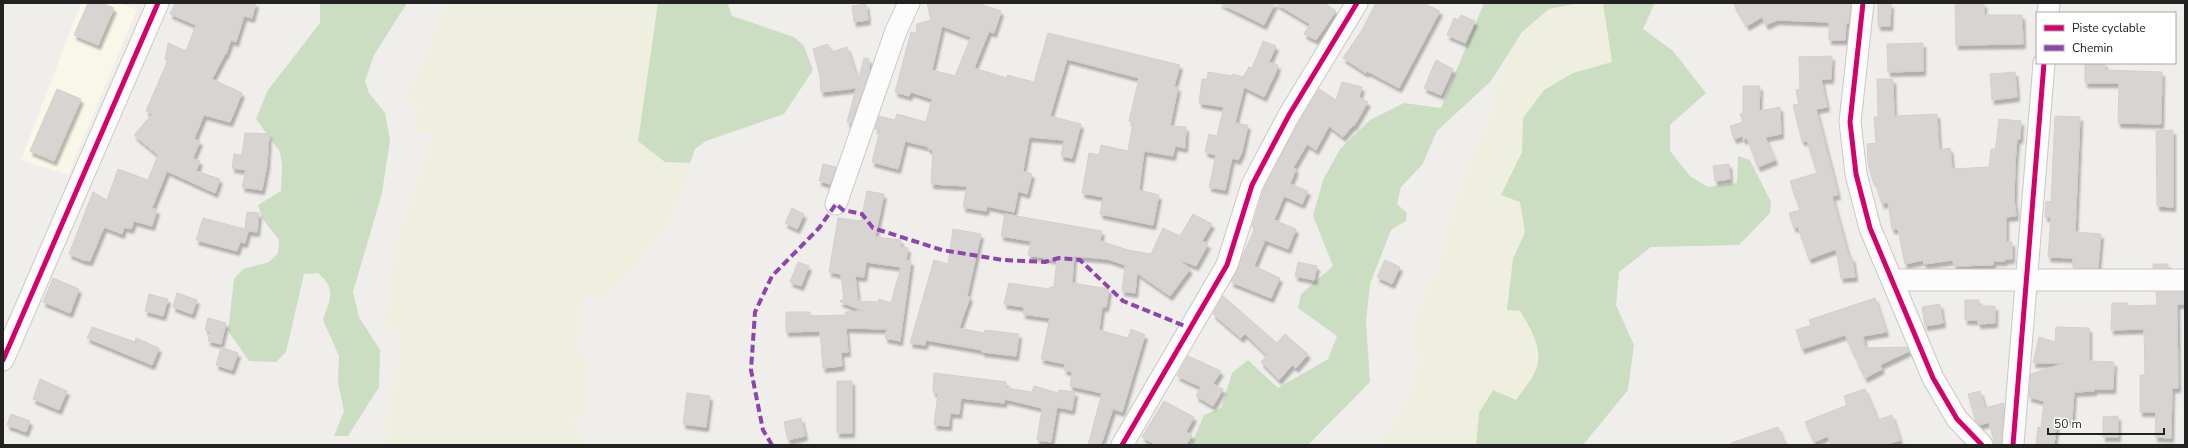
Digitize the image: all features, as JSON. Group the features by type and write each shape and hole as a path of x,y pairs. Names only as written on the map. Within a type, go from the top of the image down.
{"street":[{"path":"3,360 158,3"},
{"path":"836,204 896,31 909,3"},
{"path":"1122,445 1227,264 1252,185 1289,115 1357,3"},
{"path":"1863,3 1851,130 1856,174 1870,228 1894,280 1933,378 1957,419 1982,445"},
{"path":"2013,445 2028,280 2044,64"},
{"path":"1894,280 2185,280"}],"shaded area":[{"path":"81,3 120,3 137,10 68,175 21,160"}],"green space":[{"path":"320,3 407,3 374,55 365,81 369,93 385,113 390,140 382,193 353,292 359,317 380,350 379,387 348,436 334,436 344,411 338,383 339,356 323,320 330,300 330,290 328,284 318,273 304,274 286,352 276,362 249,361 228,331 234,279 243,269 269,262 278,253 279,240 262,218 258,205 281,191 282,165 280,152 256,119 268,90 320,23"},
{"path":"448,3 658,3 638,141 665,162 690,163 688,177 672,218 630,273 607,296 583,295 581,325 576,351 590,359 584,402 584,414 571,417 585,445 388,445 385,423 401,359 400,331 384,325 398,238 434,132 413,130 419,107 407,97"},
{"path":"658,3 729,3 728,5 732,16 794,37 804,46 813,70 784,114 706,141 695,149 690,163 665,162 638,141"},
{"path":"1484,3 1580,3 1549,9 1522,32 1491,81 1437,131 1422,165 1401,187 1397,204 1407,213 1406,221 1391,230 1370,284 1366,322 1370,382 1308,445 1191,445 1204,415 1221,408 1232,373 1248,360 1278,388 1328,359 1337,336 1298,308 1301,294 1333,266 1313,216 1323,180 1340,149 1370,120 1404,103 1441,108"},
{"path":"1580,3 1603,3 1612,62 1573,73 1523,118 1522,152 1501,195 1520,202 1525,232 1513,259 1507,310 1520,311 1533,333 1538,353 1535,373 1516,400 1493,390 1475,441 1476,445 1380,445 1414,386 1419,363 1415,329 1417,313 1427,289 1437,272 1444,240 1473,154 1489,121 1499,79 1522,32 1549,9"},
{"path":"1603,3 1655,3 1643,29 1673,51 1706,93 1670,125 1670,151 1690,176 1708,187 1737,183 1738,156 1750,160 1771,202 1770,213 1739,245 1651,247 1619,272 1616,305 1634,345 1628,390 1583,445 1476,445 1479,413 1493,390 1516,400 1534,374 1537,366 1538,350 1529,325 1520,311 1507,310 1513,259 1525,232 1520,202 1501,195 1522,152 1523,118 1544,90 1573,73 1612,62"}],"building":[{"path":"88,3 102,3 114,8 98,45 74,35"},
{"path":"175,3 256,3 252,18 244,16 236,42 231,40 226,54 212,79 242,93 230,122 204,115 194,139 200,141 193,158 200,161 196,171 220,179 215,193 167,171 152,208 157,210 152,226 134,221 131,229 124,227 122,234 104,227 90,261 83,260 69,254 93,192 107,200 118,169 148,180 158,155 134,135 152,114 146,111 168,60 165,59 168,43 186,51 196,25 170,14"},
{"path":"927,3 977,3 1001,11 994,33 989,31 974,68 1007,78 1007,75 1034,82 1048,33 1180,65 1174,87 1178,87 1170,126 1186,127 1185,148 1175,146 1173,156 1144,151 1139,190 1159,195 1153,225 1100,214 1103,197 1082,193 1089,153 1099,155 1101,145 1128,151 1133,122 1129,121 1139,78 1067,59 1050,116 1081,124 1072,158 1061,156 1064,140 1029,137 1023,171 1032,174 1027,194 1018,191 1014,212 987,206 986,211 963,207 967,186 931,184 933,150 928,149 929,147 905,141 898,169 872,162 880,130 875,129 879,116 895,120 897,114 926,122 932,99 911,92 909,96 895,92 911,32 916,33 917,24 931,20","holes":["942,26 971,37 955,76 932,70"]},
{"path":"1219,3 1275,3 1264,25"},
{"path":"1275,3 1324,3 1336,11 1316,40 1304,34 1310,24"},
{"path":"1376,3 1423,3 1440,11 1399,88 1367,71 1366,73 1343,58 1362,30"},
{"path":"1733,3 1812,3 1837,5 1837,3 1851,3 1849,23 1846,23 1845,40 1829,40 1829,22 1777,20 1766,25 1762,17 1747,26"},
{"path":"1878,3 1891,4 1890,26 1878,26"},
{"path":"1955,3 1984,3 1984,15 2022,15 2023,44 1956,45"},
{"path":"866,4 868,20 854,22 852,6"},
{"path":"1461,15 1475,21 1465,43 1447,35 1454,18 1458,20"},
{"path":"1263,41 1276,46 1269,62 1278,65 1276,72 1264,97 1244,87 1235,123 1248,125 1242,152 1238,160 1232,158 1225,190 1209,187 1216,155 1205,152 1209,134 1217,136 1224,107 1199,103 1202,79 1207,79 1208,72 1232,76 1233,74 1243,77 1249,67 1252,68"},
{"path":"1923,43 1923,71 1888,72 1887,44"},
{"path":"828,44 831,52 847,47 858,81 864,58 869,59 869,73 851,123 847,122 856,88 821,92 820,75 813,49"},
{"path":"1832,56 1831,79 1821,79 1827,107 1816,109 1838,195 1832,196 1849,258 1852,257 1855,277 1841,278 1836,249 1809,259 1798,227 1794,228 1789,213 1800,210 1790,181 1817,173 1807,141 1802,141 1793,105 1799,104 1796,90 1800,89 1799,57"},
{"path":"1436,60 1453,69 1441,95 1424,88"},
{"path":"2085,64 2105,64 2105,70 2162,72 2161,124 2118,123 2119,83 2085,83"},
{"path":"2015,72 2017,97 1992,100 1990,74"},
{"path":"1877,79 1893,79 1894,116 1937,114 1939,150 1950,148 1952,169 1989,167 1991,149 1995,149 1996,145 1999,119 2021,121 2020,139 2017,139 2015,163 2014,204 2016,216 2006,217 2006,242 2012,242 2012,259 2005,259 2005,261 1993,261 1993,265 1954,266 1953,260 1924,264 1923,260 1905,264 1898,229 1892,229 1888,202 1882,204 1868,163 1867,144 1876,143 1874,117 1878,117"},
{"path":"1342,82 1362,87 1359,97 1368,102 1354,126 1353,125 1343,137 1329,126 1316,150 1307,144 1293,168 1296,169 1290,184 1308,191 1302,204 1284,196 1274,220 1296,229 1288,249 1265,240 1254,266 1280,278 1271,298 1231,282 1255,228 1252,227 1265,185 1299,122 1319,89 1336,100"},
{"path":"1743,86 1760,86 1759,111 1780,107 1781,134 1765,137 1775,160 1758,167 1747,138 1743,140 1743,136 1734,139 1730,126 1743,122 1740,114 1743,113"},
{"path":"57,89 81,99 54,161 30,151"},
{"path":"2055,116 2080,117 2075,232 2101,234 2098,268 2073,268 2073,258 2048,257 2051,217 2045,217 2046,201 2051,202"},
{"path":"2173,130 2173,207 2157,206 2156,131"},
{"path":"245,133 269,134 267,165 262,190 242,187 246,170 232,168 234,154 242,155"},
{"path":"823,164 836,167 830,184 819,181"},
{"path":"1729,164 1730,179 1715,181 1713,166"},
{"path":"867,191 884,194 875,237 901,240 900,247 908,248 906,260 911,261 900,341 885,338 887,329 846,328 848,352 841,352 842,366 823,368 820,331 786,332 786,312 810,312 810,316 846,315 845,312 864,311 840,302 841,300 844,300 841,274 829,272 838,218 861,221","holes":["866,262 901,267 891,303 879,299 878,302 858,301 855,276 864,277"]},
{"path":"792,208 804,214 797,229 785,223"},
{"path":"247,212 259,213 257,232 248,231 245,243 240,242 237,251 196,240 203,218 245,229"},
{"path":"1005,214 1102,231 1100,241 1128,250 1151,254 1163,228 1180,236 1193,214 1212,224 1202,241 1208,244 1196,266 1178,259 1190,269 1170,296 1137,273 1135,293 1122,291 1125,265 1107,259 1074,256 1072,283 1109,289 1106,307 1102,307 1099,330 1128,338 1131,329 1145,335 1122,412 1113,409 1101,445 1088,445 1102,393 1070,386 1072,372 1064,370 1065,364 1041,359 1050,318 1023,314 1024,307 1004,304 1009,283 1049,289 1050,287 1054,287 1057,260 1028,255 1031,241 1001,236"},
{"path":"953,229 981,234 967,296 970,297 959,328 984,333 985,330 1019,334 1016,356 982,352 982,350 926,340 925,345 910,343 934,260 948,264"},
{"path":"1385,260 1400,267 1392,284 1377,277"},
{"path":"798,262 809,266 801,286 790,282"},
{"path":"1298,262 1317,266 1314,280 1295,276"},
{"path":"2153,264 2168,264 2168,268 2153,268"},
{"path":"53,278 79,289 70,313 43,302"},
{"path":"2156,292 2185,292 2185,304 2177,304 2178,388 2172,388 2171,438 2155,437 2156,412 2140,412 2140,375 2145,375 2144,329 2111,330 2112,303 2128,303 2128,306 2157,305"},
{"path":"177,293 197,300 192,314 173,307"},
{"path":"149,294 168,299 163,316 145,311"},
{"path":"1223,296 1277,343 1285,334 1308,354 1296,368 1292,365 1279,380 1261,362 1267,355 1245,334 1241,338 1213,314"},
{"path":"1875,298 1886,332 1863,336 1865,348 1907,347 1909,351 1880,365 1882,369 1865,378 1845,335 1802,349 1796,330 1811,325 1809,320"},
{"path":"1965,300 1979,300 1979,306 1995,306 1995,323 1978,324 1978,320 1965,320"},
{"path":"1940,304 1943,323 1925,326 1922,307"},
{"path":"208,318 226,323 221,344 208,341 210,331 205,330"},
{"path":"92,327 135,342 136,338 159,348 152,365 87,338"},
{"path":"2056,327 2089,328 2089,361 2114,362 2113,389 2094,389 2094,391 2074,392 2072,420 2057,419 2054,445 2036,445 2038,427 2041,428 2044,401 2029,397 2031,374 2065,363 2033,363 2039,337 2055,342"},
{"path":"221,347 238,353 232,370 216,365"},
{"path":"1188,356 1221,371 1213,384 1223,389 1213,406 1196,396 1201,387 1177,376"},
{"path":"934,373 1006,382 1006,388 1032,392 1034,386 1058,393 1059,390 1075,392 1072,410 1057,407 1051,442 1037,440 1042,408 1005,399 1004,403 961,398 959,414 950,413 949,426 934,425 938,393 933,392"},
{"path":"40,379 67,391 59,410 33,399"},
{"path":"837,381 852,381 852,433 837,433"},
{"path":"1865,389 1878,420 1892,415 1900,440 1885,445 1830,445 1828,436 1814,442 1805,422 1847,405 1844,396"},
{"path":"1980,391 1985,408 2004,403 2001,445 1995,445 1989,422 1980,425 1976,422 1968,394"},
{"path":"687,393 710,396 706,427 683,424"},
{"path":"1164,401 1194,417 1186,432 1192,435 1186,445 1156,445 1142,437"},
{"path":"11,414 30,421 26,432 7,425"},
{"path":"2118,416 2118,437 2103,437 2103,417"},
{"path":"801,418 805,436 788,440 784,422"},
{"path":"1778,427 1785,445 1731,445 1731,443"}],"marked path":[{"path":"772,445 763,430 751,370 755,312 772,276 819,228 836,204 843,210 862,214 873,228 942,250 1003,260 1045,262 1059,258 1080,260 1123,301 1190,328"}],"cycle path":[{"path":"3,360 158,3"},
{"path":"1122,445 1227,265 1252,185 1289,115 1357,3"},
{"path":"1863,3 1850,122 1856,174 1870,228 1933,378 1957,419 1982,445"},
{"path":"2013,445 2044,64"}]}
